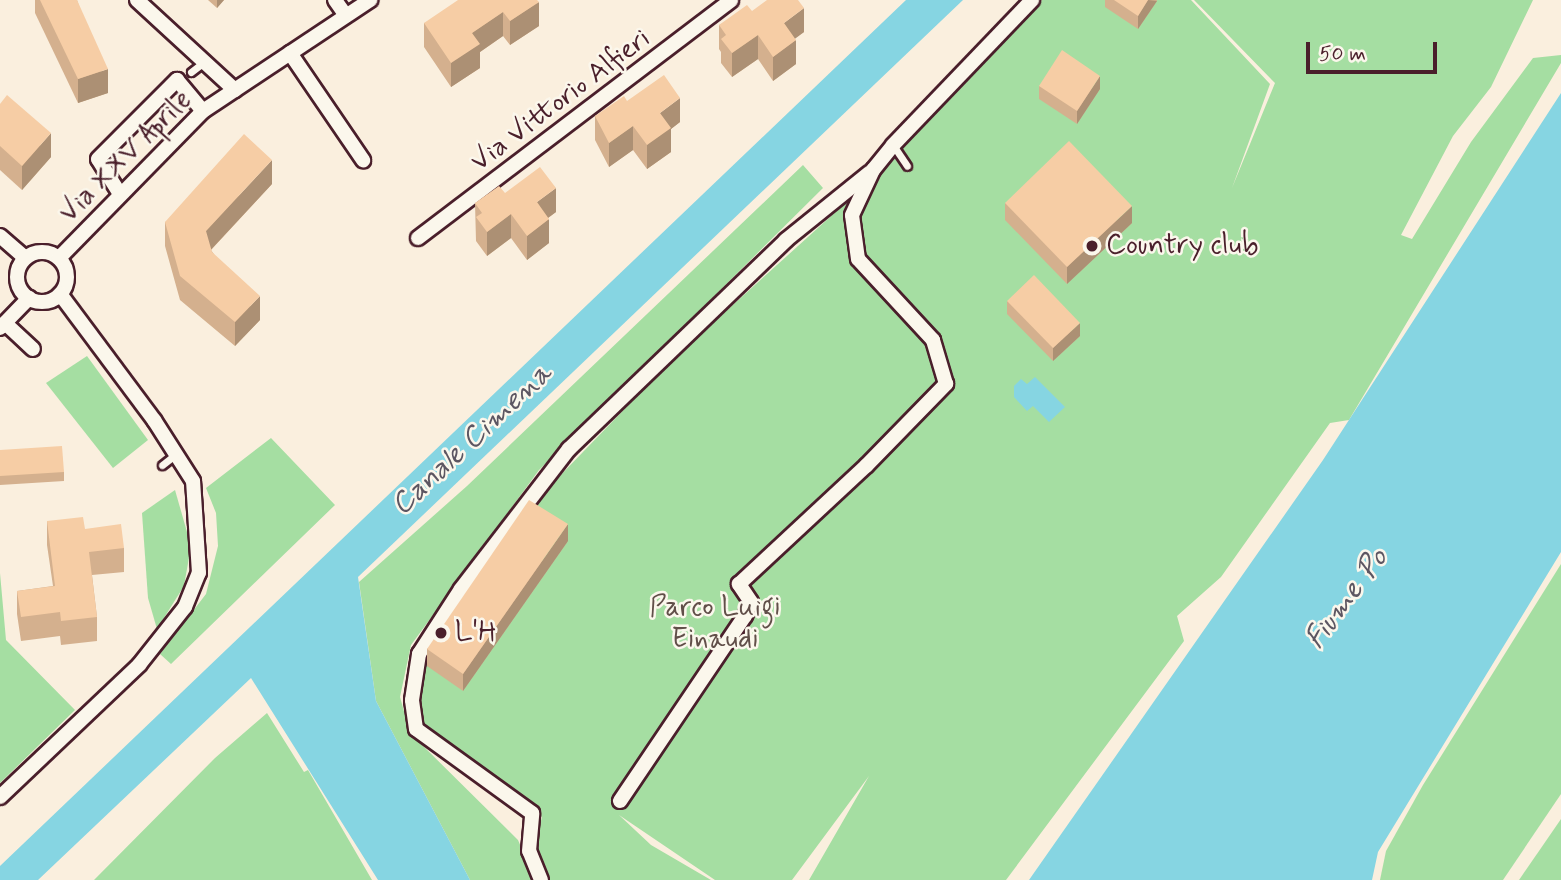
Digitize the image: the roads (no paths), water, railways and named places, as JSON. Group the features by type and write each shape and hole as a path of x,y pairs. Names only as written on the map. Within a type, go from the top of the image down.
{"street":[{"path":"137,0 235,90"},
{"path":"335,0 346,16"},
{"name":"Via XXV Aprile","path":"59,258 203,111 370,0"},
{"name":"Via Vittorio Alfieri","path":"418,238 731,0"},
{"path":"541,880 529,851 532,813 415,729 412,700 419,654 461,589 569,449 786,240 873,170 893,145 1032,0"},
{"path":"290,53 363,160"},
{"path":"120,194 98,159 177,80 203,111"},
{"path":"620,802 746,616 751,602 739,584 866,466 946,384 933,340 858,259 852,215 873,170"},
{"path":"0,236 25,258"},
{"path":"47,252 59,258 67,273 60,294 41,302 29,298 17,279 25,258 47,252"},
{"path":"0,797 139,665 185,607 199,573 192,470 176,454 60,294"},
{"path":"29,298 2,326 33,349"}],"lane":[{"path":"191,72 204,61"},
{"path":"893,145 907,166"},
{"path":"162,465 176,454"}],"water":[{"name":"Canale Cimena","path":"906,0 963,0 358,577 376,701 470,880 378,880 251,678 38,880 0,880 0,866"},
{"name":"Fiume Po","path":"1561,93 1561,552 1378,852 1372,880 1029,880 1323,460"},
{"path":"1035,377 1065,407 1049,422 1033,406 1027,411 1014,397 1014,386 1021,379 1027,384"}],"place":[{"name":"Country club","path":"1092,246"},
{"name":"L'H","path":"441,633"}],"park label":[{"name":"Parco Luigi Einaudi","path":"715,624"}]}
